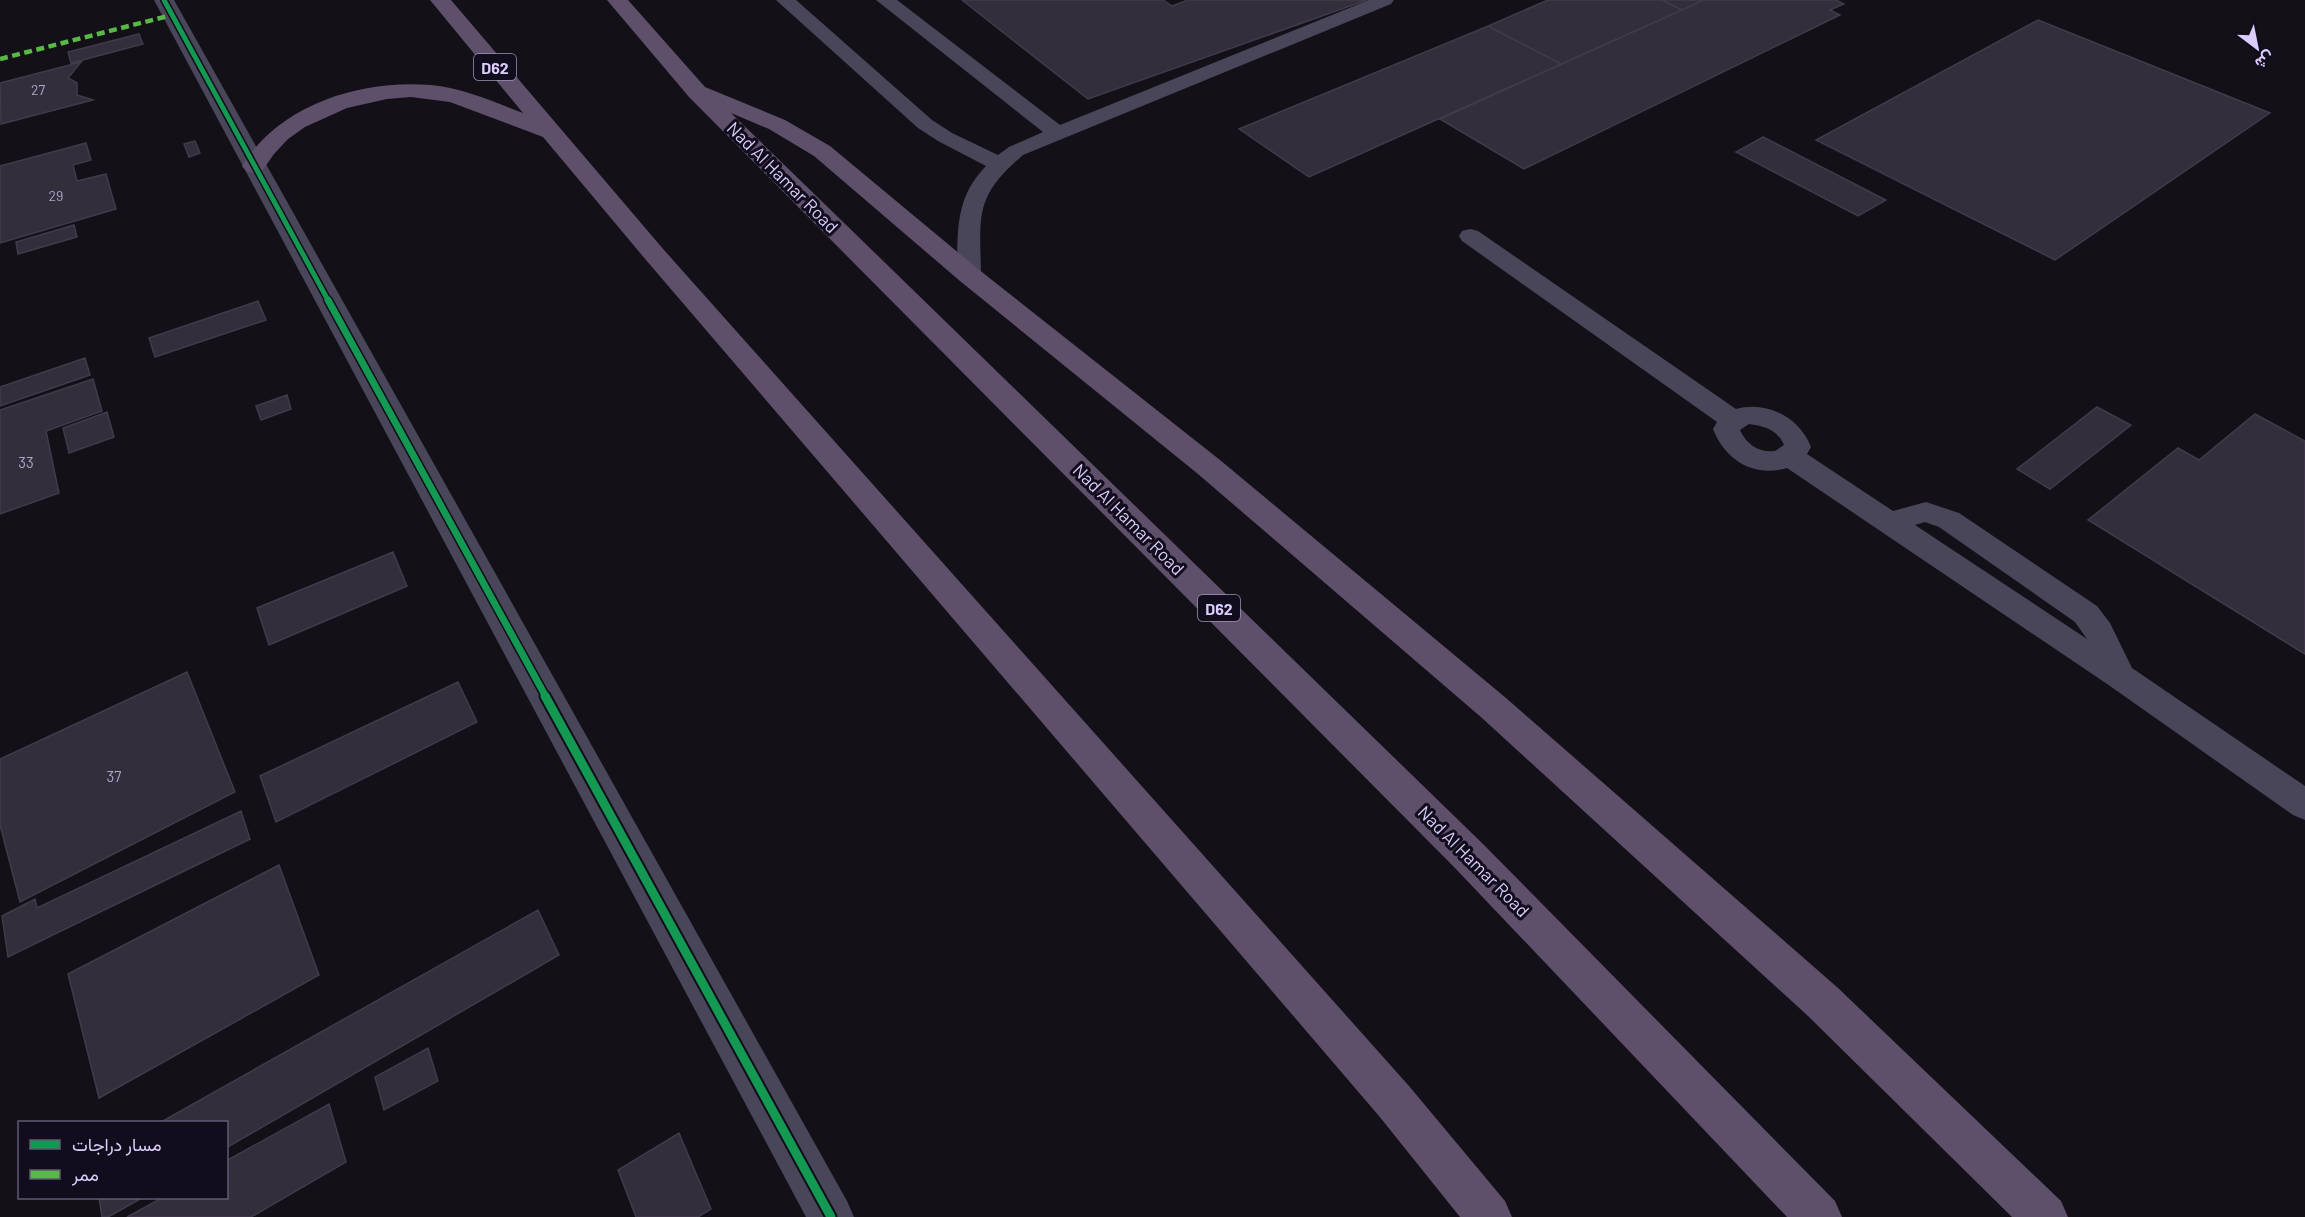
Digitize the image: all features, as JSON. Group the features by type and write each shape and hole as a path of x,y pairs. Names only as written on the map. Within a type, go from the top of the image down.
{"main road":[{"name":"D62","path":"440,0 655,255 1394,1101 1489,1217"},
{"name":"Nad Al Hamar Road","path":"617,0 697,92 1469,856 1819,1217"},
{"path":"254,166 268,145 298,122 340,103 389,92 424,91 453,95 552,133"},
{"path":"697,92 766,117 796,133 822,151 969,275 1209,467 1494,708 1823,1002 2045,1217"}],"street":[{"path":"164,0 831,1217"}],"lane":[{"path":"785,0 925,124 945,137 999,164"},
{"path":"885,0 1057,133"},
{"path":"969,275 970,205 986,177 1016,152 1260,44 1385,0"},
{"path":"1470,236 1733,420"},
{"path":"1748,415 1766,417 1783,424 1794,435 1798,447 1791,457 1777,462 1758,460 1740,453 1729,441 1726,429 1733,420 1748,415"},
{"path":"1791,457 1888,524 2121,677 2305,805"}],"building":[{"path":"962,0 1163,0 1172,6 1188,0 1367,0 1088,99"},
{"path":"1548,0 1662,0 1682,10 1561,64 1488,26"},
{"path":"1662,0 1704,0 1682,10"},
{"path":"1704,0 1836,0 1844,4 1830,10 1840,15 1524,169 1440,119"},
{"path":"2038,20 2270,113 2055,260 1816,140"},
{"path":"1488,26 1561,64 1309,177 1239,129"},
{"path":"139,34 143,44 71,63 68,52"},
{"path":"81,62 68,78 77,83 77,95 93,100 1,124 0,83"},
{"path":"1763,137 1886,200 1858,216 1736,152"},
{"path":"195,141 200,153 189,157 184,144"},
{"path":"86,143 91,160 73,165 77,181 106,174 116,209 0,243 0,166"},
{"path":"74,225 77,237 18,254 16,242"},
{"path":"258,301 266,320 155,357 149,338"},
{"path":"85,358 90,375 0,406 0,387"},
{"path":"93,379 102,411 46,431 59,493 0,514 0,410"},
{"path":"287,395 291,409 261,420 256,406"},
{"path":"2097,407 2131,425 2050,489 2017,469"},
{"path":"107,412 114,437 69,453 63,428"},
{"path":"2255,414 2305,441 2305,654 2088,520 2178,448 2199,460"},
{"path":"393,552 407,586 269,645 257,608"},
{"path":"187,672 235,792 20,902 0,825 0,759"},
{"path":"458,682 477,722 276,822 260,776"},
{"path":"241,811 250,839 8,957 2,916 35,899 37,908"},
{"path":"279,865 319,975 99,1098 68,974"},
{"path":"538,910 559,955 228,1147 228,1121 163,1121"},
{"path":"428,1048 438,1081 384,1110 375,1077"},
{"path":"329,1104 346,1162 251,1217 127,1217 160,1199 228,1199 228,1160"},
{"path":"679,1133 711,1209 698,1217 636,1217 618,1170"},
{"path":"99,1199 140,1199 108,1217 102,1217"}],"marked path":[{"path":"0,59 172,15"}],"cycle path":[{"path":"164,0 831,1217"}]}
